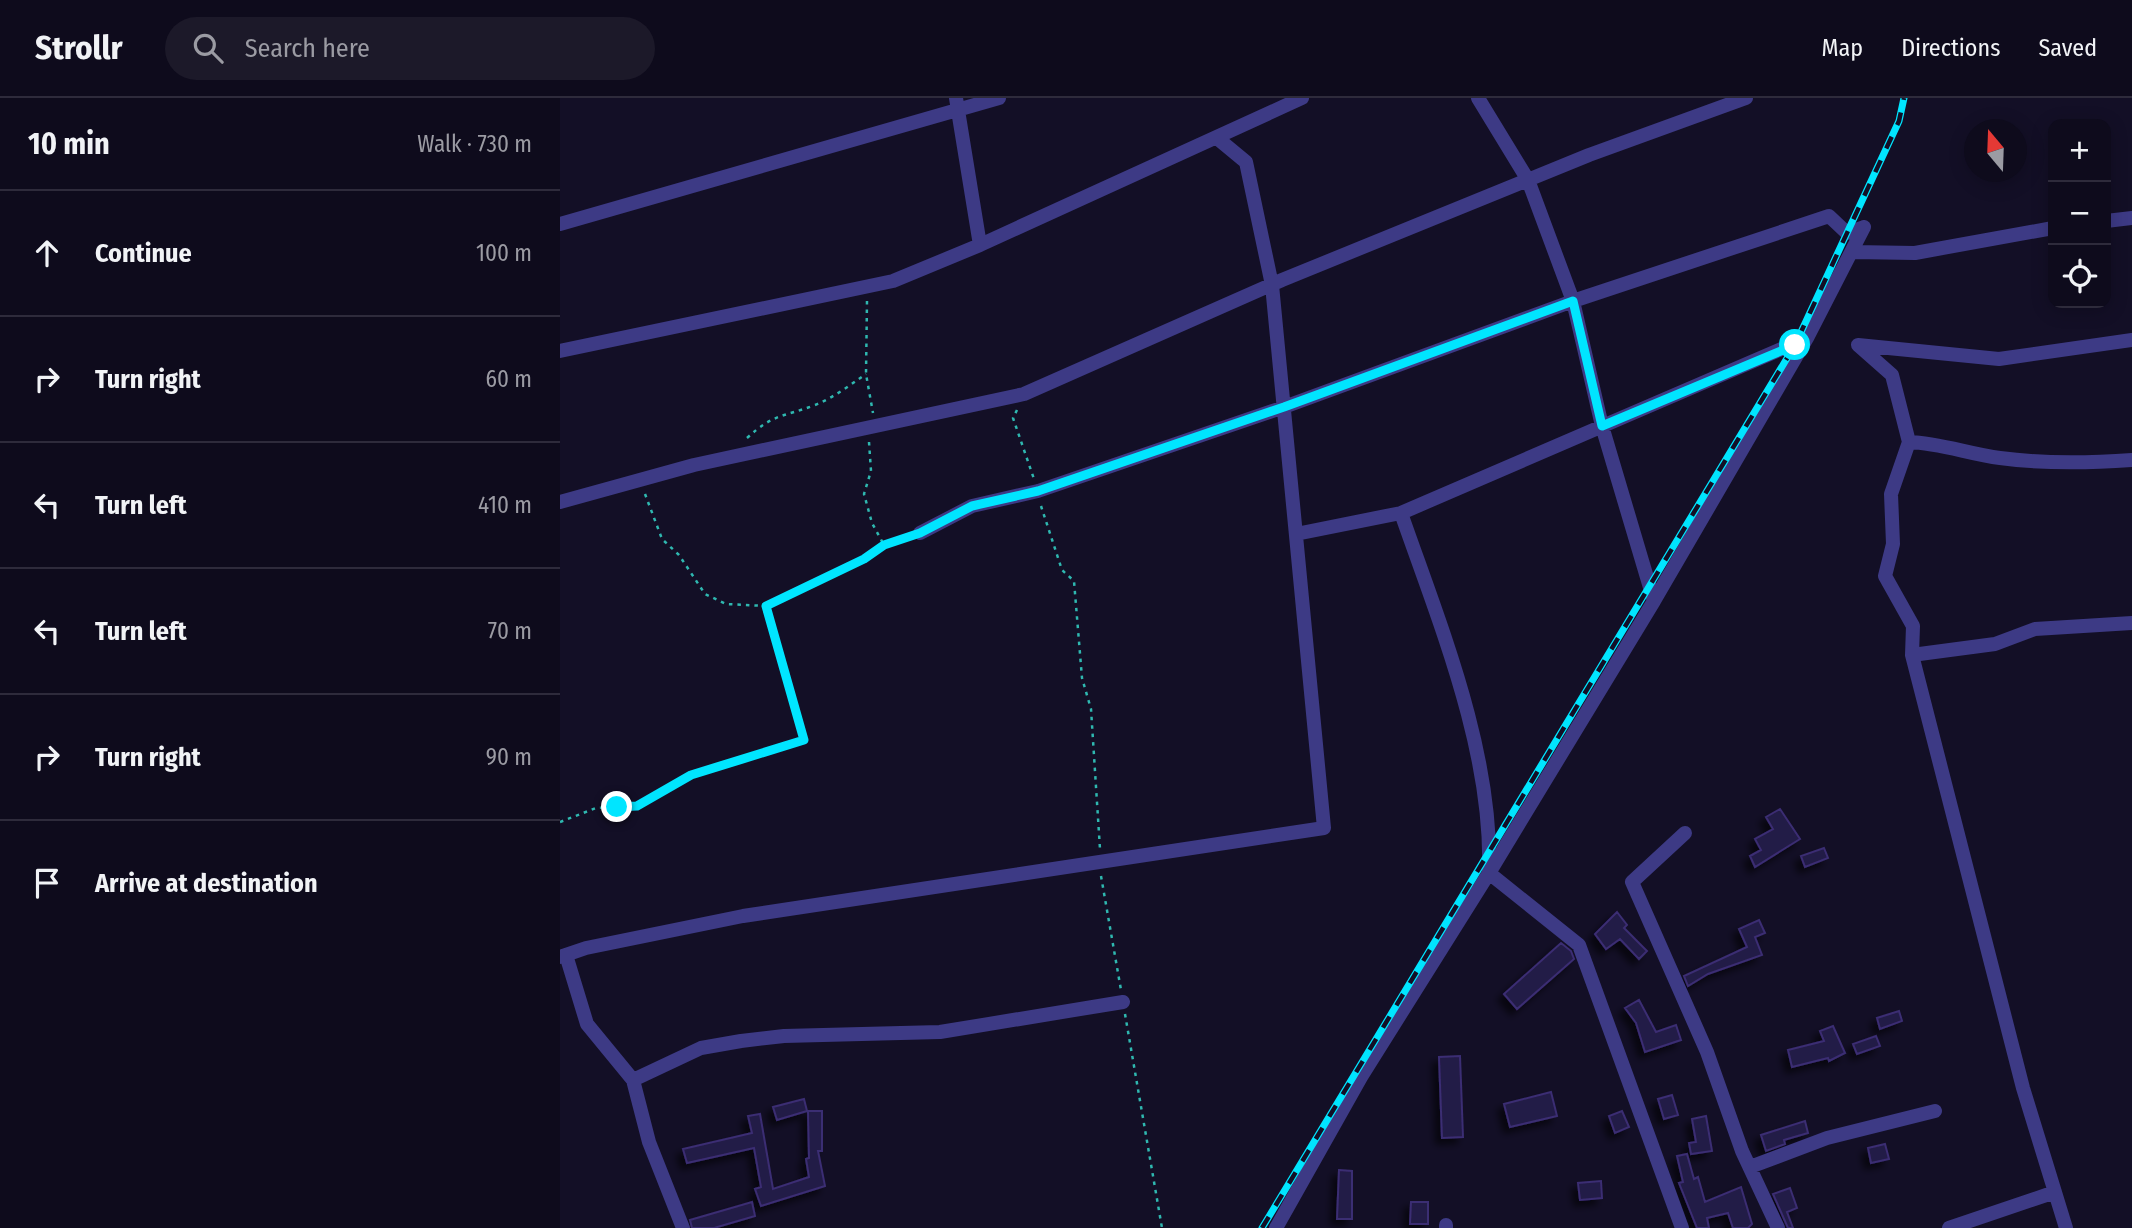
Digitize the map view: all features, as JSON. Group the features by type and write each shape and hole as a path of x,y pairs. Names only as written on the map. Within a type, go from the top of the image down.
{"street":[{"path":"560,224 956,105 999,98"},
{"path":"560,351 893,281 980,245 1302,98"},
{"path":"1478,98 1528,180 1573,301 1602,426 1654,601"},
{"path":"560,502 736,456 1024,394 1272,285 1528,180 1746,98"},
{"path":"956,105 980,245"},
{"path":"684,1228 653,1152 633,1080 587,1024 563,956 586,948 743,916 1324,828 1272,285 1246,162 1217,138"},
{"path":"920,533 972,506 1038,491 1284,407 1573,301 1829,216 1847,233 1864,227 1807,338 1654,601 1361,1077 1276,1228"},
{"path":"2111,220 2132,218"},
{"path":"1853,252 1915,253 2048,229"},
{"path":"1296,534 1401,513 1807,338"},
{"path":"2066,1228 2023,1088 1912,655 1913,626 1885,576 1893,544 1891,494 1909,442 1892,375 1858,345 1999,359 2132,340"},
{"path":"1909,442 1932,443 2003,458 2090,463 2132,460"},
{"path":"1401,513 1433,603 1475,742 1490,850 1489,873"},
{"path":"1912,655 1995,644 2035,629 2132,623"},
{"path":"1685,833 1632,882 1707,1052 1750,1167 1778,1228"},
{"path":"1489,873 1579,945 1682,1228"},
{"path":"633,1080 701,1048 741,1041 784,1036 940,1032 1123,1002"},
{"path":"1750,1167 1827,1138 1935,1111"},
{"path":"1949,1228 2055,1192"}],"path":[{"path":"736,456 741,444 765,422 780,414 814,406 866,374"},
{"path":"1024,394 1013,418 1062,570 1074,581 1082,678 1091,709 1097,772 1101,842 1098,864 1162,1228"},
{"path":"641,480 662,539 679,555 705,594 726,604 766,606 864,559 884,545 920,533"},
{"path":"560,822 596,808 637,806 691,775 804,740 766,606"}],"building":[{"path":"1780,809 1800,839 1755,867 1750,856 1761,850 1755,839 1773,829 1766,817"},
{"path":"1824,848 1828,858 1805,867 1801,856"},
{"path":"1617,912 1627,925 1624,928 1647,951 1639,959 1620,939 1606,949 1595,934"},
{"path":"1759,920 1765,933 1755,937 1762,955 1708,974 1688,986 1684,976 1747,947 1739,929"},
{"path":"1561,943 1571,951 1574,959 1517,1009 1504,994"},
{"path":"1639,1000 1656,1032 1676,1025 1681,1040 1645,1052 1636,1023 1625,1008"},
{"path":"1899,1011 1902,1021 1880,1029 1877,1018"},
{"path":"1833,1026 1845,1053 1829,1061 1828,1058 1792,1067 1788,1050 1824,1041 1820,1031"},
{"path":"1876,1036 1880,1046 1857,1054 1853,1044"},
{"path":"1460,1056 1463,1137 1442,1138 1439,1057"},
{"path":"1551,1092 1557,1116 1510,1127 1504,1104"},
{"path":"1672,1095 1678,1115 1664,1119 1658,1099"},
{"path":"804,1099 807,1111 777,1120 773,1107"},
{"path":"808,1111 822,1111 822,1151 818,1151 825,1186 761,1206 755,1189 761,1187 754,1148 687,1163 683,1149 752,1133 748,1116 760,1114 773,1189 809,1177 806,1159 809,1158"},
{"path":"1622,1111 1629,1127 1615,1133 1609,1116"},
{"path":"1706,1116 1712,1151 1691,1154 1689,1143 1696,1142 1692,1119"},
{"path":"1805,1121 1808,1133 1784,1140 1785,1144 1766,1151 1761,1135"},
{"path":"1885,1144 1889,1159 1871,1163 1868,1148"},
{"path":"1687,1154 1694,1179 1698,1177 1705,1202 1741,1187 1752,1224 1748,1228 1733,1228 1728,1213 1707,1218 1709,1228 1697,1228 1679,1183 1683,1182 1677,1156"},
{"path":"1339,1170 1352,1171 1352,1219 1337,1219"},
{"path":"1601,1181 1602,1198 1580,1200 1578,1183"},
{"path":"1790,1188 1797,1208 1787,1212 1793,1228 1788,1228 1773,1194"},
{"path":"752,1202 755,1216 714,1228 692,1228 690,1220"},
{"path":"1411,1202 1428,1202 1428,1224 1410,1224"}],"railway":[{"path":"1262,1228 1795,345 1899,121 1904,98"}],"route":[{"path":"617,807 637,806 691,775 804,740 766,606 864,559 884,545 920,533 972,506 1038,491 1284,407 1573,301 1602,426 1795,345"}]}
